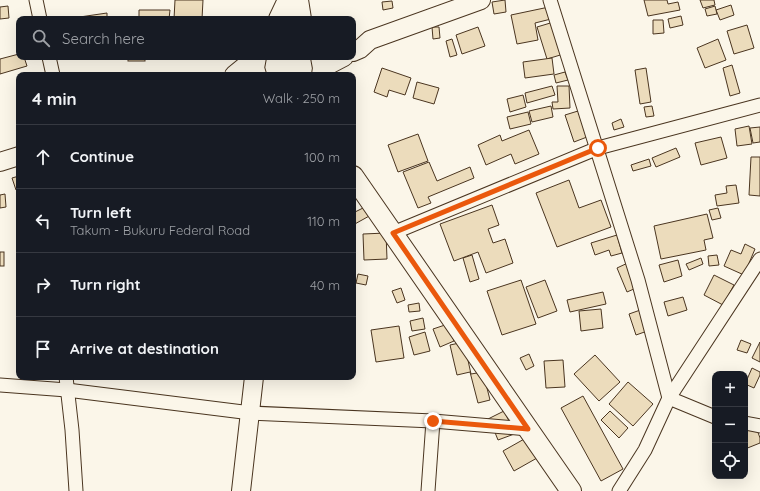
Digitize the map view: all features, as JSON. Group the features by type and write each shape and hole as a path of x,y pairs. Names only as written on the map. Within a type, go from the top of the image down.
{"main road":[{"path":"281,16 288,0"},
{"path":"298,0 301,16"},
{"path":"356,51 360,49 361,39 481,0"},
{"path":"238,72 252,60"},
{"path":"255,60 254,68 255,72"},
{"path":"322,67 337,60"},
{"path":"0,162 16,157"},
{"path":"356,180 571,491"},
{"path":"241,491 254,380"}],"street":[{"path":"36,0 39,16"},
{"path":"550,0 598,148 638,280 669,398"},
{"path":"50,60 52,72"},
{"path":"393,233 598,148 760,106"},
{"path":"619,491 645,450 669,398 760,259"},
{"path":"0,385 67,383 251,413 433,421 528,429"},
{"path":"67,383 76,491"},
{"path":"669,398 712,417"},
{"path":"428,491 433,421"},
{"path":"748,424 760,426"}],"building":[{"path":"175,0 203,0 202,16 174,16"},
{"path":"505,0 506,12 494,14 492,2"},
{"path":"644,0 667,0 668,4 678,2 680,10 648,16"},
{"path":"700,0 714,0 715,5 703,8"},
{"path":"392,1 393,8 383,10 382,2"},
{"path":"731,5 734,15 720,20 716,10"},
{"path":"8,6 9,18 0,19 0,7"},
{"path":"715,6 717,14 707,16 705,9"},
{"path":"549,7 551,19 535,23 538,40 517,44 511,15"},
{"path":"139,10 170,10 169,16 139,16"},
{"path":"107,13 107,16 86,16"},
{"path":"681,16 683,25 670,28 668,19"},
{"path":"653,20 663,20 664,33 653,34"},
{"path":"557,21 567,53 547,59 537,27"},
{"path":"747,25 754,48 734,54 727,31"},
{"path":"432,27 439,27 440,38 433,39"},
{"path":"478,27 485,46 462,54 456,35"},
{"path":"452,39 457,55 450,57 446,41"},
{"path":"718,39 726,60 705,68 697,48"},
{"path":"16,55 16,60 25,60 27,66 0,74 0,59"},
{"path":"552,58 554,74 525,78 523,62"},
{"path":"128,60 145,60 145,61"},
{"path":"732,65 740,93 730,96 723,68"},
{"path":"382,68 411,78 405,95 389,90 387,97 374,92"},
{"path":"646,68 651,102 640,104 635,70"},
{"path":"565,72 568,80 556,83 554,75"},
{"path":"417,82 439,88 434,104 413,98"},
{"path":"552,86 555,95 527,103 525,93"},
{"path":"557,86 569,86 570,108 553,109 552,102 558,102"},
{"path":"523,95 526,107 510,112 507,99"},
{"path":"551,106 553,117 532,122 529,111"},
{"path":"652,106 654,116 646,117 644,107"},
{"path":"578,111 587,137 574,142 565,115"},
{"path":"528,112 531,124 510,129 507,117"},
{"path":"621,119 624,127 614,130 612,123"},
{"path":"749,126 752,144 737,146 735,129"},
{"path":"760,127 760,142 753,143 750,128"},
{"path":"529,130 539,154 515,164 511,154 486,165 478,145 500,135 502,141"},
{"path":"418,134 428,161 398,172 388,145"},
{"path":"721,137 727,158 701,165 695,143"},
{"path":"676,148 680,157 656,167 652,158"},
{"path":"751,157 760,157 760,196 749,195"},
{"path":"649,159 651,166 633,171 631,165"},
{"path":"429,162 437,181 470,167 474,178 428,197 431,203 418,208 403,172"},
{"path":"16,177 16,190 12,178"},
{"path":"569,180 579,208 601,200 611,227 557,247 536,193"},
{"path":"736,185 739,203 717,206 715,195 727,193 726,186"},
{"path":"5,194 6,207 0,208 0,195"},
{"path":"492,205 499,225 488,229 493,243 505,239 513,263 486,273 478,252 454,261 440,224"},
{"path":"367,206 371,215 356,223 356,212"},
{"path":"718,208 721,218 712,220 709,210"},
{"path":"707,214 713,238 704,240 706,250 661,259 654,226"},
{"path":"386,233 387,259 364,260 363,234"},
{"path":"617,235 622,253 611,256 609,250 595,255 591,243"},
{"path":"745,244 755,249 744,275 724,266 731,250 741,254"},
{"path":"0,252 4,252 4,266 0,266"},
{"path":"472,255 479,279 470,282 463,258"},
{"path":"717,255 719,265 709,266 708,256"},
{"path":"701,258 703,264 689,270 686,264"},
{"path":"678,260 682,276 664,282 659,265"},
{"path":"632,261 643,285 627,292 617,268"},
{"path":"358,274 368,276 366,285 356,283"},
{"path":"714,275 734,285 723,305 704,295"},
{"path":"521,280 536,324 502,335 487,291"},
{"path":"545,280 557,311 538,318 526,287"},
{"path":"401,288 405,300 397,303 392,291"},
{"path":"603,292 606,304 570,312 567,300"},
{"path":"683,297 687,310 668,316 664,302"},
{"path":"419,303 420,311 409,312 408,305"},
{"path":"646,308 653,329 636,335 629,314"},
{"path":"601,309 603,328 581,331 579,311"},
{"path":"423,318 425,329 412,331 410,321"},
{"path":"448,324 454,341 440,347 433,329"},
{"path":"399,326 404,358 376,362 371,330"},
{"path":"425,332 430,351 414,355 409,337"},
{"path":"741,340 751,344 747,353 737,350"},
{"path":"464,342 471,374 483,372 490,400 478,403 470,372 457,375 450,345"},
{"path":"760,342 760,362 752,358"},
{"path":"529,354 534,366 526,370 520,358"},
{"path":"595,355 620,382 599,401 574,374"},
{"path":"563,360 565,387 546,388 544,361"},
{"path":"752,368 760,372 754,388 748,385 748,377"},
{"path":"628,382 653,404 633,426 609,404"},
{"path":"583,396 623,469 601,481 561,408"},
{"path":"504,411 509,421 489,430 484,421"},
{"path":"610,411 628,428 619,438 601,420"},
{"path":"755,424 760,438 760,443 748,448 748,443 748,427"},
{"path":"494,430 517,433 498,440"},
{"path":"526,438 537,458 514,471 503,451"}],"route":[{"path":"433,421 528,429 393,233 598,148"}]}
